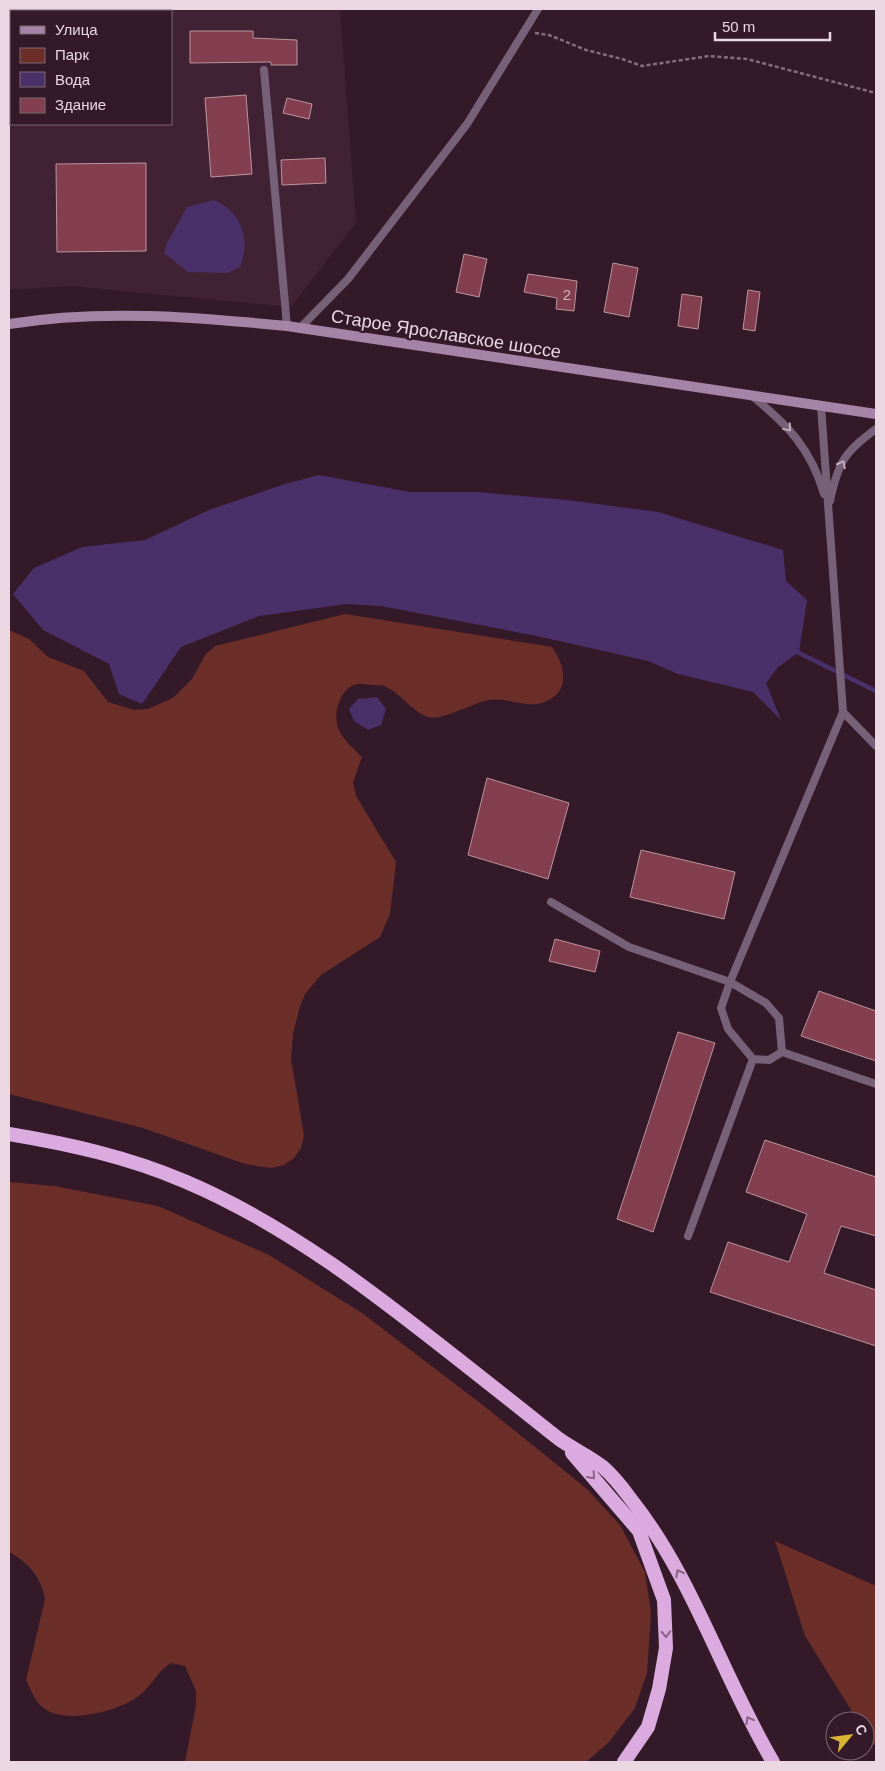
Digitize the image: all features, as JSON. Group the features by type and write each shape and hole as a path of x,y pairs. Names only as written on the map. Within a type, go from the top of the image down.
{"highway":[{"path":"9,1134 94,1151 137,1164 184,1181 247,1213 309,1249 381,1301 560,1439 603,1468 631,1498 677,1570 742,1708 773,1762"},
{"path":"560,1439 640,1531 664,1600 666,1648 659,1689 648,1727 624,1762"}],"main road":[{"name":"Старое Ярославское шоссе","path":"9,324 71,316 110,316 194,318 287,326 876,414"}],"lane":[{"path":"300,328 348,280 467,124 538,9"},
{"path":"264,70 287,326"},
{"path":"752,396 781,419 806,450 822,487 828,511"},
{"path":"782,1052 770,1060 753,1059 728,1029 721,1008 730,982 842,712 821,406"},
{"path":"828,511 840,462 860,441 876,429"},
{"path":"842,712 876,746"},
{"path":"550,902 629,947 730,982 766,1003 779,1018 782,1052"},
{"path":"782,1052 876,1084"},
{"path":"688,1236 753,1059"}],"path":[{"path":"524,32 549,35 586,50 642,66 709,56 747,59 876,93"}],"shaded area":[{"path":"9,9 340,9 356,223 291,307 71,286 9,290"}],"green space":[{"path":"345,614 552,647 560,662 563,679 558,693 542,703 529,704 496,699 474,704 434,718 422,714 390,689 383,686 357,684 346,690 342,696 336,715 338,728 345,740 362,757 353,782 356,796 396,862 390,914 380,937 321,975 305,994 300,1006 293,1034 291,1059 304,1135 301,1148 294,1158 284,1165 271,1168 245,1164 143,1128 9,1094 9,630 29,639 48,657 84,671 108,702 134,710 148,709 173,698 192,679 205,655 215,646"},
{"path":"9,1182 54,1186 158,1206 269,1255 362,1313 484,1406 587,1489 620,1525 645,1572 651,1613 647,1673 635,1708 609,1742 586,1762 185,1762 196,1705 196,1691 185,1666 171,1663 161,1671 146,1690 136,1698 115,1708 87,1715 73,1716 60,1715 48,1711 39,1704 26,1680 45,1599 33,1571 22,1560 9,1552"},
{"path":"775,1541 876,1586 876,1747 875,1711 852,1711 805,1636"}],"water":[{"path":"214,200 224,205 231,212 242,228 245,247 240,267 227,273 188,272 164,253 167,243 187,207"},
{"path":"319,475 410,492 477,492 567,500 658,512 783,550 786,581 807,600 799,652 778,667 766,683 781,720 753,692 678,674 648,661 537,636 381,606 347,604 259,616 181,647 142,704 119,694 109,664 43,630 13,594 34,568 82,547 145,540 209,510 285,484"},
{"path":"377,697 386,709 381,725 368,730 354,721 349,709 358,699"}],"building":[{"path":"190,31 253,31 253,38 297,40 297,65 271,65 271,62 190,63"},
{"path":"246,95 252,174 211,177 205,98"},
{"path":"287,98 312,104 309,119 283,113"},
{"path":"325,158 326,183 282,185 281,160"},
{"path":"146,163 146,251 57,252 56,164"},
{"path":"464,254 487,259 479,297 456,292"},
{"path":"613,263 638,268 629,317 604,312"},
{"path":"528,274 577,281 574,311 556,309 557,298 524,292"},
{"path":"748,290 760,292 755,331 743,329"},
{"path":"682,294 702,297 698,329 678,326"},
{"path":"487,778 569,803 548,879 468,855"},
{"path":"641,850 735,872 724,919 630,897"},
{"path":"555,939 600,951 595,972 549,961"},
{"path":"819,991 876,1011 876,1061 801,1036"},
{"path":"678,1032 715,1043 653,1232 617,1219"},
{"path":"765,1140 876,1177 876,1236 841,1226 824,1273 876,1290 876,1346 710,1292 728,1242 789,1262 807,1214 746,1192"}],"waterway":[{"path":"795,651 876,691"}]}
